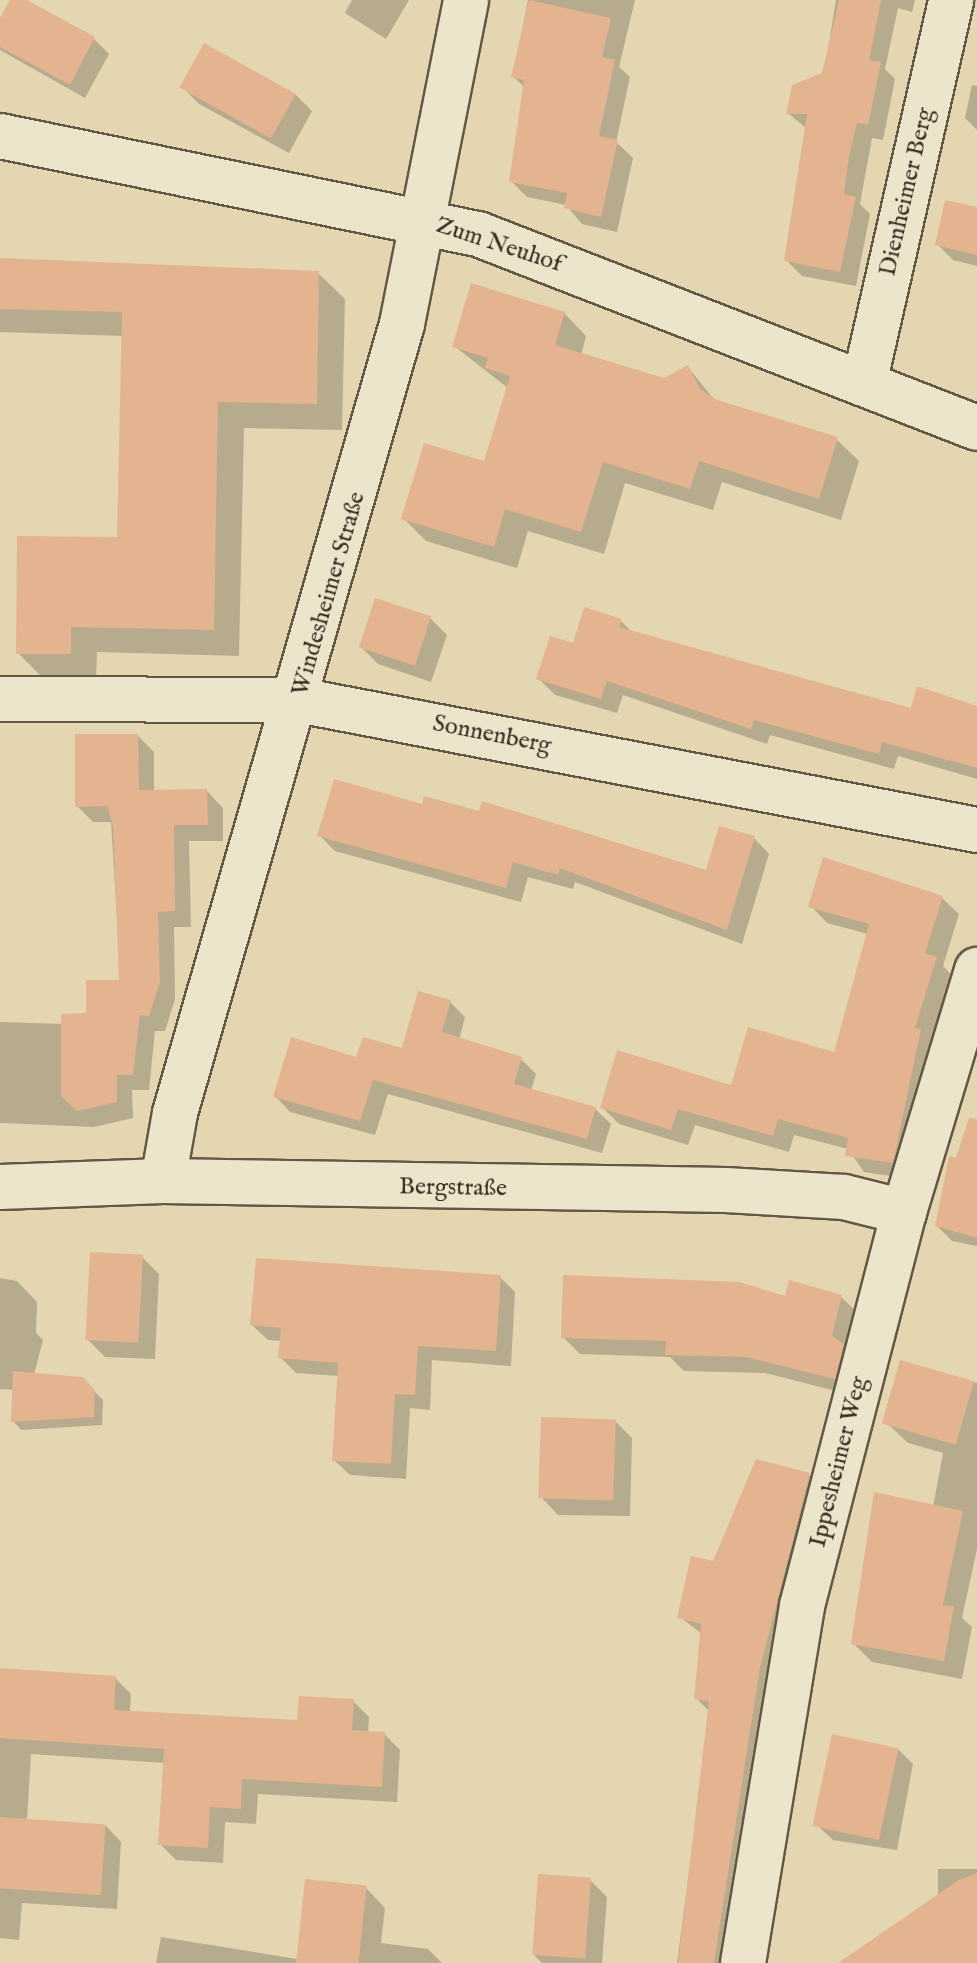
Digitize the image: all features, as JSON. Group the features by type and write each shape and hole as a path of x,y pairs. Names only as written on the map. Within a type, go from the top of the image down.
{"street":[{"name":"Windesheimer Straße","path":"163,1181 175,1113 298,700 390,370 466,0"},
{"name":"Dienheimer Berg","path":"864,384 951,0"},
{"name":"Zum Neuhof","path":"0,136 421,220 521,249 977,428"},
{"name":"Sonnenberg","path":"0,699 298,700 977,830"},
{"name":"Ippesheimer Weg","path":"743,1963 802,1606 904,1212 977,970"},
{"name":"Bergstraße","path":"0,1187 163,1181 726,1190 844,1197 904,1212"}],"building":[{"path":"10,0 27,0 95,37 70,85 0,47 0,18"},
{"path":"529,0 611,18 602,57 615,60 599,136 618,140 601,217 564,208 567,193 509,182 524,80 511,77"},
{"path":"839,0 881,0 869,60 881,62 868,125 857,123 849,157 844,194 856,197 840,272 784,261 807,114 786,114 792,85 822,73"},
{"path":"204,43 296,94 271,139 179,88"},
{"path":"945,200 977,207 977,255 935,245"},
{"path":"0,258 319,271 317,404 218,402 214,630 71,627 71,654 16,654 17,536 117,537 122,312 0,309"},
{"path":"471,283 565,312 555,345 664,378 688,365 700,389 717,400 838,437 819,499 699,461 690,489 603,462 581,532 505,509 494,547 401,519 424,443 484,461 510,376 485,368 488,358 452,347"},
{"path":"375,598 431,616 415,666 359,647"},
{"path":"584,607 622,619 619,627 911,708 917,686 977,706 977,768 882,742 879,754 754,720 751,729 607,681 601,699 536,679 550,636 573,643"},
{"path":"75,734 138,734 139,790 207,789 208,825 174,825 175,911 158,912 160,982 149,1016 140,1015 133,1075 117,1075 117,1102 77,1111 61,1096 61,1014 86,1013 86,980 119,980 113,826 107,806 75,807"},
{"path":"334,779 422,804 424,796 479,811 482,801 706,870 719,826 755,836 727,930 560,868 558,875 513,862 506,888 317,836"},
{"path":"823,857 943,896 925,953 937,957 915,1028 921,1029 893,1163 845,1156 848,1138 778,1119 773,1136 678,1109 671,1130 600,1108 617,1050 731,1085 748,1027 834,1052 869,924 808,907"},
{"path":"418,991 451,1000 442,1032 522,1057 514,1084 596,1107 587,1139 373,1080 360,1121 273,1097 291,1037 356,1057 363,1037 402,1048"},
{"path":"969,1118 977,1119 977,1238 935,1226 949,1156 956,1158"},
{"path":"90,1252 143,1255 138,1343 85,1340"},
{"path":"256,1258 501,1275 496,1351 418,1346 415,1395 395,1394 391,1464 332,1461 338,1363 278,1358 281,1328 250,1325"},
{"path":"563,1275 739,1282 785,1296 789,1280 842,1295 832,1336 844,1344 835,1379 746,1357 665,1355 666,1341 561,1338"},
{"path":"900,1360 974,1381 956,1445 882,1423"},
{"path":"13,1371 83,1377 95,1390 94,1417 11,1422"},
{"path":"541,1417 616,1420 613,1501 538,1498"},
{"path":"756,1459 810,1473 760,1668 714,1963 678,1963 709,1701 694,1699 701,1624 677,1618 691,1556 713,1561"},
{"path":"874,1492 963,1511 943,1605 954,1606 944,1661 851,1644"},
{"path":"0,1668 116,1676 114,1710 297,1720 299,1696 354,1699 352,1730 385,1732 382,1787 242,1779 241,1809 210,1807 208,1848 158,1845 164,1749 0,1738"},
{"path":"832,1734 899,1748 879,1840 812,1826"},
{"path":"0,1817 106,1824 101,1895 0,1888"},
{"path":"977,1873 977,1963 838,1963 959,1880"},
{"path":"538,1874 591,1878 585,1958 532,1955"},
{"path":"305,1879 367,1885 359,1963 296,1963"}]}
